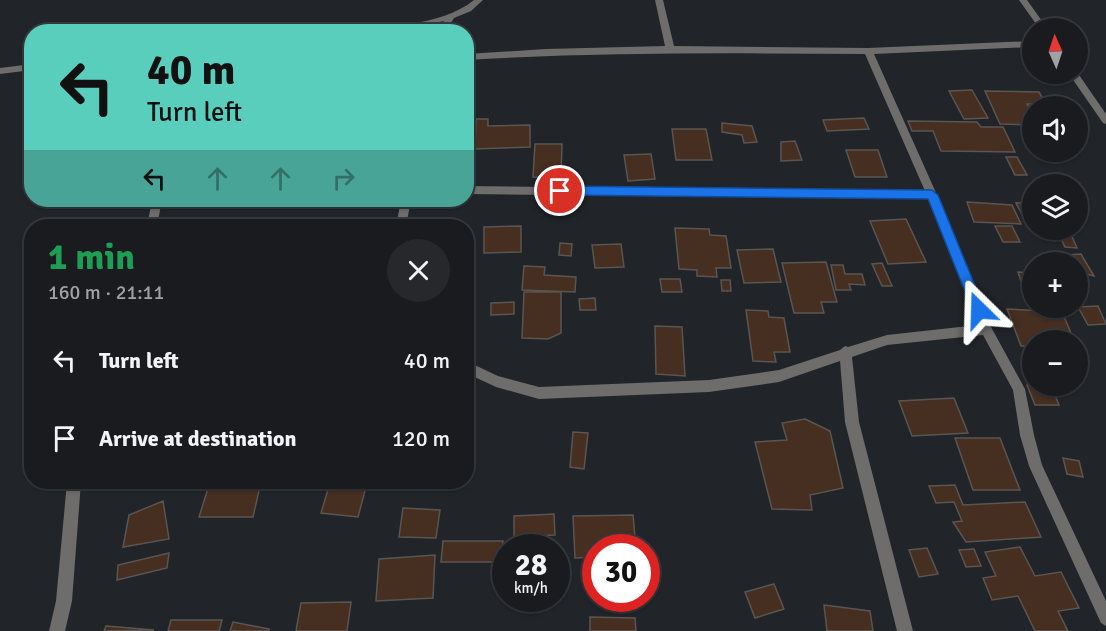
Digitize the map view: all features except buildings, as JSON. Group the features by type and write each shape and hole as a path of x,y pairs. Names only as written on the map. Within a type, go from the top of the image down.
{"street":[{"path":"409,24 450,19 471,9 479,0"},
{"path":"659,0 670,49"},
{"path":"1023,0 1036,18"},
{"path":"446,24 450,19"},
{"path":"474,56 670,49 868,51 1022,44"},
{"path":"868,51 932,195 986,329 1019,389 1027,435 1036,466 1106,618"},
{"path":"0,71 24,68"},
{"path":"1081,84 1106,121"},
{"path":"474,190 932,195"},
{"path":"474,371 496,381 539,393 656,390 709,386 779,376 845,352 887,340 986,329"},
{"path":"845,352 852,422 904,631"},
{"path":"57,631 64,601 73,489"}],"route":[{"path":"560,191 932,195 979,310"}]}
